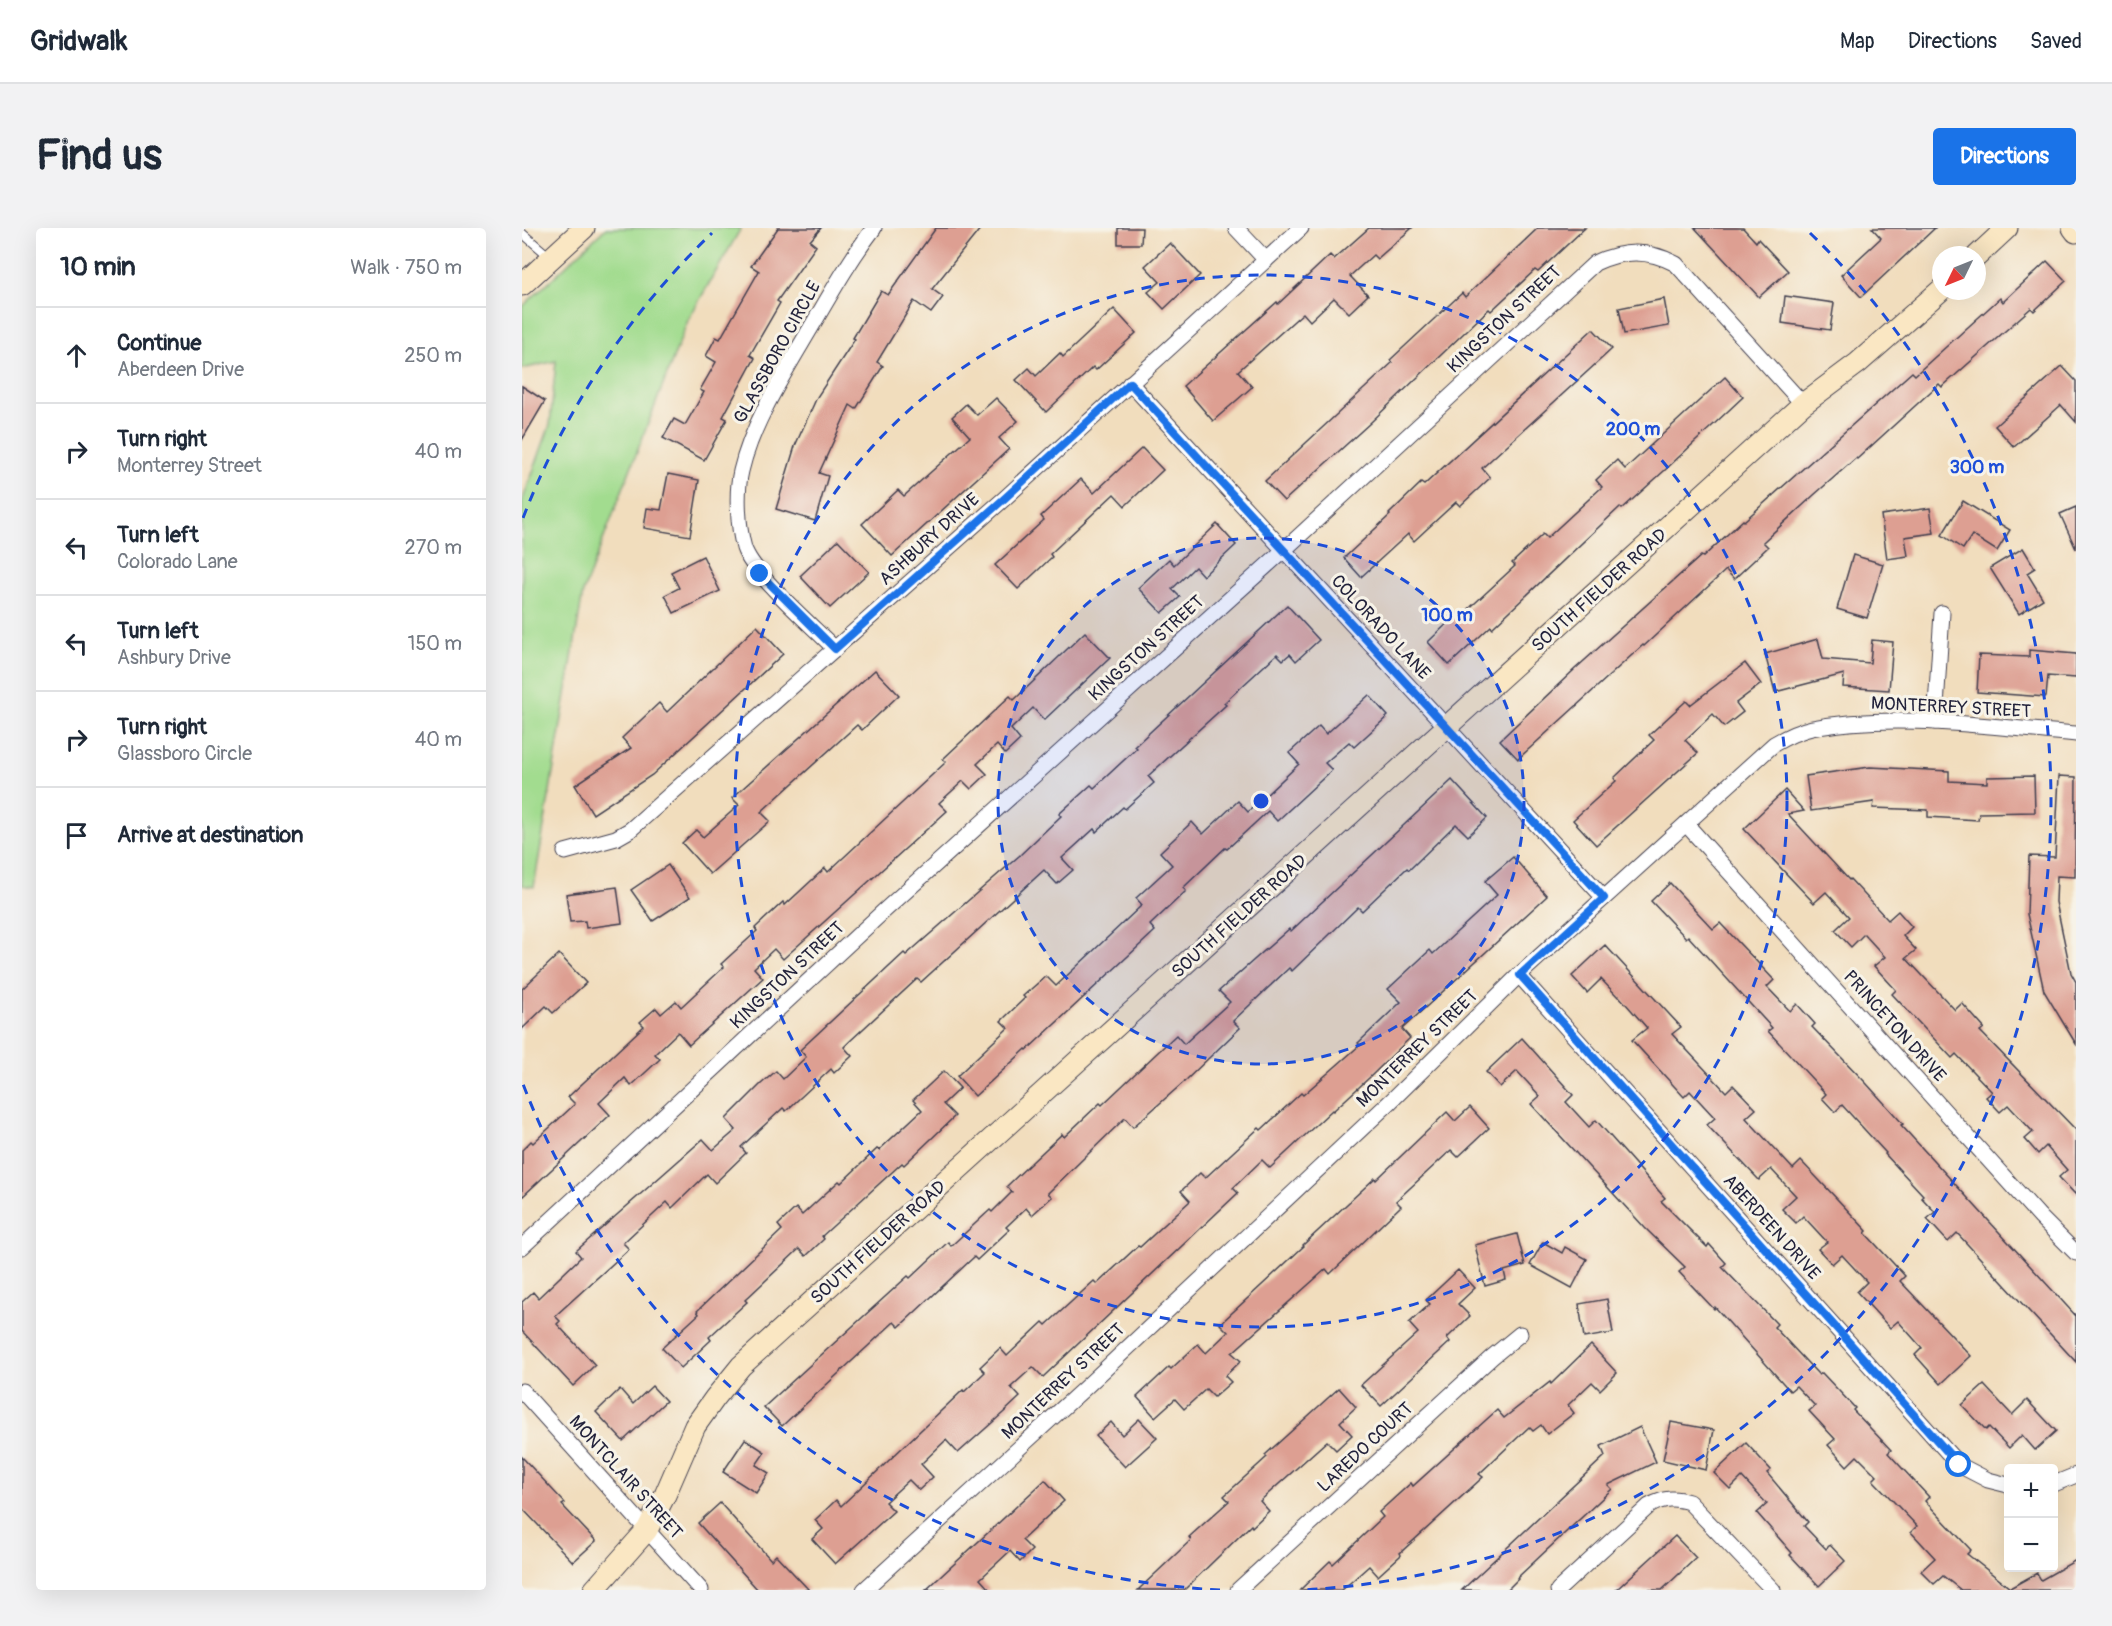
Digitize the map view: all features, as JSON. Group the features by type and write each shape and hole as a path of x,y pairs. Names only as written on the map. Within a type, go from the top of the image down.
{"street":[{"path":"522,285 584,228"},
{"name":"GLASSBORO CIRCLE","path":"835,649 760,574 744,549 739,516 741,472 751,440 784,374 854,255 874,228"},
{"path":"1236,228 1266,260"},
{"name":"ASHBURY DRIVE","path":"565,852 616,838 630,830 1005,498 1301,228"},
{"path":"1986,248 2007,228"},
{"path":"2073,228 2076,232"},
{"name":"KINGSTON STREET","path":"522,1247 876,918 1284,550 1594,262 1611,255 1646,253 1660,256 1676,264 1803,404"},
{"name":"SOUTH FIELDER ROAD","path":"594,1590 647,1530 695,1426 741,1366 1803,404 1858,363 1932,298"},
{"name":"COLORADO LANE","path":"1130,383 1604,898"},
{"path":"1935,722 1942,613"},
{"name":"MONTERREY STREET","path":"864,1590 1096,1378 1390,1102 1520,975 1774,744 1810,729 1859,722 1935,722 2076,734"},
{"name":"PRINCETON DRIVE","path":"1686,824 2041,1218 2076,1253"},
{"name":"ABERDEEN DRIVE","path":"1520,975 1959,1465 1988,1480 2004,1484"},
{"name":"LAREDO COURT","path":"1245,1588 1483,1365 1520,1334"},
{"name":"MONTCLAIR STREET","path":"522,1391 701,1590"},
{"path":"2058,1482 2076,1475"},
{"path":"1558,1590 1649,1506 1663,1499 1675,1498 1689,1502 1773,1590"}],"lane":[{"path":"522,233 551,258"}],"green space":[{"path":"606,228 741,228 688,320 583,592 534,887 522,885 522,502 550,425 556,361 522,369 522,307"}],"building":[{"path":"778,228 821,228 810,241 816,246 777,301 780,303 750,355 755,358 723,417 727,419 704,460 663,438 674,419 685,425 704,392 700,390 716,362 706,356 716,337 720,339 759,271 751,266"},
{"path":"936,228 981,228 932,289 943,297 931,313 914,301 877,362 883,366 856,409 850,405 819,473 828,476 815,521 776,509 795,446 817,397 855,339 853,338 881,291 888,295"},
{"path":"1118,228 1142,228 1141,244 1118,244"},
{"path":"1369,228 1412,228 1377,259 1373,255 1350,276 1368,295 1349,313 1334,298 1310,321 1303,313 1238,371 1252,387 1213,421 1183,386 1277,302 1278,304 1330,255 1334,259"},
{"path":"1538,228 1585,228 1538,272 1535,270 1491,311 1489,309 1370,423 1284,501 1265,481 1392,363 1390,360 1462,293 1465,297"},
{"path":"1695,228 1743,228 1756,242 1758,239 1788,271 1759,297"},
{"path":"1872,228 1935,228 1861,297 1841,275 1881,238"},
{"path":"1170,243 1200,275 1164,309 1148,292 1160,282 1145,266"},
{"path":"2047,261 2066,281 2034,311 2031,308 1942,387 1939,384 1814,495 1763,542 1768,547 1734,579 1726,570 1518,759 1500,740 1701,556 1703,557 1912,372 1915,375 2000,298 2003,302"},
{"path":"1785,296 1834,303 1830,330 1782,323"},
{"path":"1664,299 1669,326 1624,334 1619,308"},
{"path":"1114,309 1136,333 1096,370 1093,367 1046,412 1016,380 1029,368 1036,376 1060,353 1063,357"},
{"path":"1593,329 1612,349 1482,468 1490,478 1460,506 1456,502 1414,541 1408,534 1361,577 1344,558 1421,483 1424,485"},
{"path":"2062,366 2076,381 2076,422 2061,405 2014,447 1995,426"},
{"path":"1725,377 1743,397 1449,665 1428,642 1458,613 1461,616 1515,566 1512,563 1543,534 1547,538 1602,487 1596,480 1617,460 1625,469"},
{"path":"522,386 545,401 522,440"},
{"path":"996,398 1018,421 999,438 1009,449 892,556 862,524 898,490 904,496 970,437 952,417 966,404 977,415"},
{"path":"1142,448 1163,470 1125,506 1114,494 1050,554 1052,557 1018,589 995,565 1044,520 1041,516 1081,479 1094,493"},
{"path":"668,474 699,480 690,536 644,528 647,508 661,510"},
{"path":"1963,501 2010,530 1997,551 1972,535 1963,549 1942,535"},
{"path":"2076,507 2076,549 2060,514"},
{"path":"1930,508 1934,533 1905,537 1908,556 1887,559 1881,515"},
{"path":"1217,524 1236,545 1203,576 1195,567 1172,589 1180,597 1162,613 1138,588 1169,559 1174,565"},
{"path":"838,540 869,572 830,608 800,576"},
{"path":"2023,548 2035,568 2027,573 2043,599 2019,614 1990,568"},
{"path":"1853,555 1883,564 1867,618 1837,609"},
{"path":"703,556 720,591 674,613 665,595 679,588 671,572"},
{"path":"1287,605 1319,640 1296,661 1290,654 1283,660 1277,654 1224,703 1226,705 1148,776 1154,783 1096,832 1094,829 1062,858 1073,870 1057,884 1044,870 921,982 917,979 844,1047 852,1056 834,1073 831,1069 786,1111 783,1108 741,1147 746,1153 715,1183 707,1174 672,1208 667,1202 623,1243 629,1249 555,1316 560,1321 557,1324 595,1365 573,1386 522,1331 522,1302 533,1292 538,1298 581,1257 576,1251 703,1139 713,1150 736,1130 726,1119 761,1084 776,1071 783,1079 806,1057 800,1050 904,953 906,955 1019,856 1061,816 1059,814 1091,785 1094,788 1137,748 1135,746"},
{"path":"757,626 783,654 652,775 593,814 575,785 631,748 622,738 659,703 667,712"},
{"path":"1085,632 1110,658 1044,720 1033,708 1011,729 1020,740 1005,754 997,745 977,764 987,774 971,789 963,781 939,803 947,811 783,959 774,949 754,968 763,978 689,1045 678,1032 655,1054 660,1059 631,1086 625,1078 599,1103 610,1115 522,1197 522,1150 531,1141 533,1143 575,1104 568,1097 644,1026 640,1022 656,1008 661,1014 676,1001 681,1007 724,967 721,964 757,931 755,928 783,902 785,905 825,868 828,872 946,762 943,759 1010,696 1014,700"},
{"path":"1818,639 1823,659 1870,663 1872,640 1893,642 1889,690 1843,687 1844,674 1775,692 1765,654"},
{"path":"2029,650 2076,654 2076,678 2048,676 2046,697 1977,692 1979,655 2029,657"},
{"path":"1745,663 1761,684 1736,703 1743,712 1724,727 1713,714 1685,740 1698,753 1596,845 1573,820 1616,781 1614,778 1654,740 1649,735 1686,701 1690,705"},
{"path":"875,670 899,695 862,730 857,725 761,812 770,821 710,874 682,843 696,830 703,837 739,805 732,798"},
{"path":"1369,695 1388,716 1354,747 1349,742 1325,763 1332,770 1277,821 1268,811 1227,849 1225,848 1183,888 1186,891 1150,925 1155,931 975,1096 957,1076 1008,1028 1001,1021 1025,998 1023,996 1046,976 1056,986 1142,905 1136,898 1172,865 1160,852 1192,822 1203,834 1238,801 1248,812 1299,764 1289,753 1319,726 1326,734"},
{"path":"1870,767 1949,771 1949,781 1987,783 1987,777 2034,776 2035,812 1979,813 1978,820 1928,817 1928,810 1873,808 1874,802 1811,811 1806,776"},
{"path":"2059,776 2076,777 2075,877 2057,876 2056,902 2071,973 2076,982 2076,1044 2044,991 2027,914 2029,856 2055,857"},
{"path":"1452,780 1487,818 1468,836 1456,824 1409,870 1407,868 1362,911 1358,907 1292,971 1289,968 1233,1021 1240,1028 1184,1082 1133,1127 1125,1118 1048,1193 1052,1197 1032,1215 1026,1208 1006,1227 1009,1230 977,1260 974,1257 899,1327 894,1322 782,1426 764,1407 908,1276 910,1278 948,1242 951,1246 990,1210 992,1212 1012,1192 1007,1186 1062,1134 1064,1137 1100,1103 1102,1105 1176,1035 1184,1044 1230,1002 1219,991 1289,929 1291,931"},
{"path":"1785,790 1804,811 1788,814 1849,880 1888,920 1898,911 1912,927 1903,936 1916,950 1906,958 1955,1010 1962,1003 1984,1028 1980,1031 2076,1130 2076,1195 2059,1177 2067,1170 2046,1146 2038,1154 2025,1139 2033,1132 2008,1105 2000,1112 1986,1097 1992,1092 1956,1054 1952,1058 1892,994 1896,990 1874,966 1885,957 1864,934 1851,947 1835,930 1849,917 1826,892 1814,903 1744,829"},
{"path":"1513,857 1547,896 1402,1029 1410,1038 1369,1078 1270,1168 1262,1160 1233,1188 1238,1193 1043,1377 1033,1367 1011,1387 1020,1397 958,1453 946,1440 921,1464 933,1477 919,1490 909,1480 885,1502 894,1511 835,1564 812,1539 823,1529 815,1520 836,1500 841,1506 963,1390 964,1392 985,1372 980,1367 1000,1348 1007,1356 1043,1322 1046,1325 1094,1281 1097,1284 1138,1246 1140,1247 1190,1201 1181,1191 1200,1173 1205,1178 1259,1128 1261,1130 1301,1093 1303,1095 1360,1045 1358,1043 1401,1002 1388,989 1430,950 1433,954 1497,895 1485,881"},
{"path":"668,865 690,897 653,921 631,890"},
{"path":"1670,883 1713,929 1720,923 1774,980 1767,987 1790,1011 1797,1004 1815,1024 1812,1027 1866,1083 1903,1124 1901,1125 2076,1316 2076,1362 1957,1233 1948,1242 1927,1219 1935,1212 1921,1197 1923,1195 1842,1105 1835,1112 1822,1098 1826,1094 1768,1031 1772,1028 1688,936 1686,938 1651,901"},
{"path":"617,887 622,923 586,928 585,921 570,922 566,894"},
{"path":"1605,945 1681,1027 1672,1034 1726,1092 1733,1085 1756,1109 1746,1118 1793,1169 1801,1161 1838,1200 1905,1276 1900,1281 1971,1356 1941,1384 1915,1355 1922,1348 1898,1321 1890,1328 1857,1292 1867,1282 1842,1255 1832,1264 1818,1249 1827,1242 1803,1216 1796,1223 1782,1209 1796,1196 1771,1169 1759,1180 1707,1125 1715,1118 1690,1091 1684,1097 1632,1040 1647,1028 1619,996 1601,979 1587,993 1572,976"},
{"path":"559,954 586,983 553,1013 546,1006 522,1029 522,989"},
{"path":"1522,1038 1573,1095 1566,1102 1589,1127 1596,1120 1665,1198 1661,1201 1707,1247 1709,1244 1726,1263 1722,1267 1777,1324 1774,1327 1819,1375 1822,1373 1855,1408 1853,1410 1891,1450 1888,1453 1929,1497 1925,1501 1971,1550 1967,1554 2010,1588 2037,1573 2041,1580 2076,1560 2076,1590 1961,1590 1943,1576 1934,1584 1921,1571 1935,1558 1911,1532 1917,1526 1873,1480 1877,1476 1857,1456 1847,1466 1828,1445 1835,1439 1809,1411 1815,1406 1796,1386 1790,1391 1715,1307 1714,1309 1679,1272 1685,1267 1645,1228 1531,1104 1540,1096 1517,1071 1500,1087 1486,1072"},
{"path":"944,1071 960,1088 943,1104 955,1116 904,1165 902,1163 822,1236 824,1239 806,1256 799,1249 745,1300 747,1302 709,1337 711,1340 681,1368 662,1348 699,1314 697,1311 782,1230 778,1225 796,1208 802,1215 922,1110 913,1100"},
{"path":"1470,1107 1489,1128 1458,1157 1451,1150 1396,1201 1401,1206 1330,1274 1326,1269 1232,1353 1241,1361 1225,1376 1231,1382 1214,1397 1206,1389 1184,1409 1175,1399 1155,1417 1137,1397 1198,1344 1206,1353 1228,1332 1220,1324 1303,1245 1447,1112 1455,1121"},
{"path":"1517,1234 1525,1265 1504,1271 1506,1280 1485,1286 1475,1245"},
{"path":"1543,1242 1562,1253 1565,1247 1587,1259 1572,1288 1530,1265"},
{"path":"1458,1270 1475,1288 1458,1304 1470,1316 1447,1338 1450,1342 1381,1406 1361,1385 1418,1333 1409,1323 1430,1304 1426,1300"},
{"path":"1607,1299 1613,1333 1584,1338 1579,1304"},
{"path":"1591,1345 1617,1373 1600,1390 1592,1382 1568,1405 1574,1413 1547,1434 1541,1425 1533,1431 1529,1427 1479,1474 1483,1477 1378,1576 1369,1566 1342,1590 1300,1590 1330,1561 1333,1564 1383,1517 1379,1512 1411,1483 1413,1486 1497,1410 1504,1418 1550,1382 1551,1384"},
{"path":"1984,1385 2012,1415 2027,1400 2056,1431 2035,1450 2022,1435 2009,1448 1989,1427 1986,1430 1962,1405"},
{"path":"652,1386 666,1401 623,1441 596,1412 620,1389 633,1404"},
{"path":"1339,1388 1356,1407 1340,1422 1352,1435 1336,1450 1327,1441 1260,1501 1269,1511 1252,1527 1251,1525 1184,1590 1138,1590 1191,1540 1189,1537 1229,1501 1224,1496 1267,1457 1265,1455"},
{"path":"1139,1419 1157,1438 1125,1467 1096,1436 1111,1422 1122,1435"},
{"path":"1671,1422 1714,1430 1706,1470 1663,1460"},
{"path":"1640,1427 1656,1462 1608,1485 1612,1489 1507,1590 1462,1590 1605,1456 1601,1446"},
{"path":"745,1439 765,1452 756,1465 769,1473 756,1493 723,1472"},
{"path":"1746,1443 1771,1470 1767,1473 1808,1522 1804,1526 1826,1549 1830,1545 1845,1561 1819,1586 1790,1555 1792,1553 1757,1513 1767,1504 1742,1477 1730,1489 1714,1473"},
{"path":"522,1457 565,1503 562,1505 596,1541 573,1562 522,1508"},
{"path":"1045,1480 1064,1501 1022,1540 1032,1550 1020,1562 1010,1551 980,1579 990,1590 926,1590"},
{"path":"720,1503 771,1560 776,1555 809,1590 758,1590 698,1523"},
{"path":"1675,1536 1696,1558 1662,1590 1616,1590"}],"route":[{"path":"760,574 835,649 1130,383 1604,898 1520,975 1959,1465"}]}
